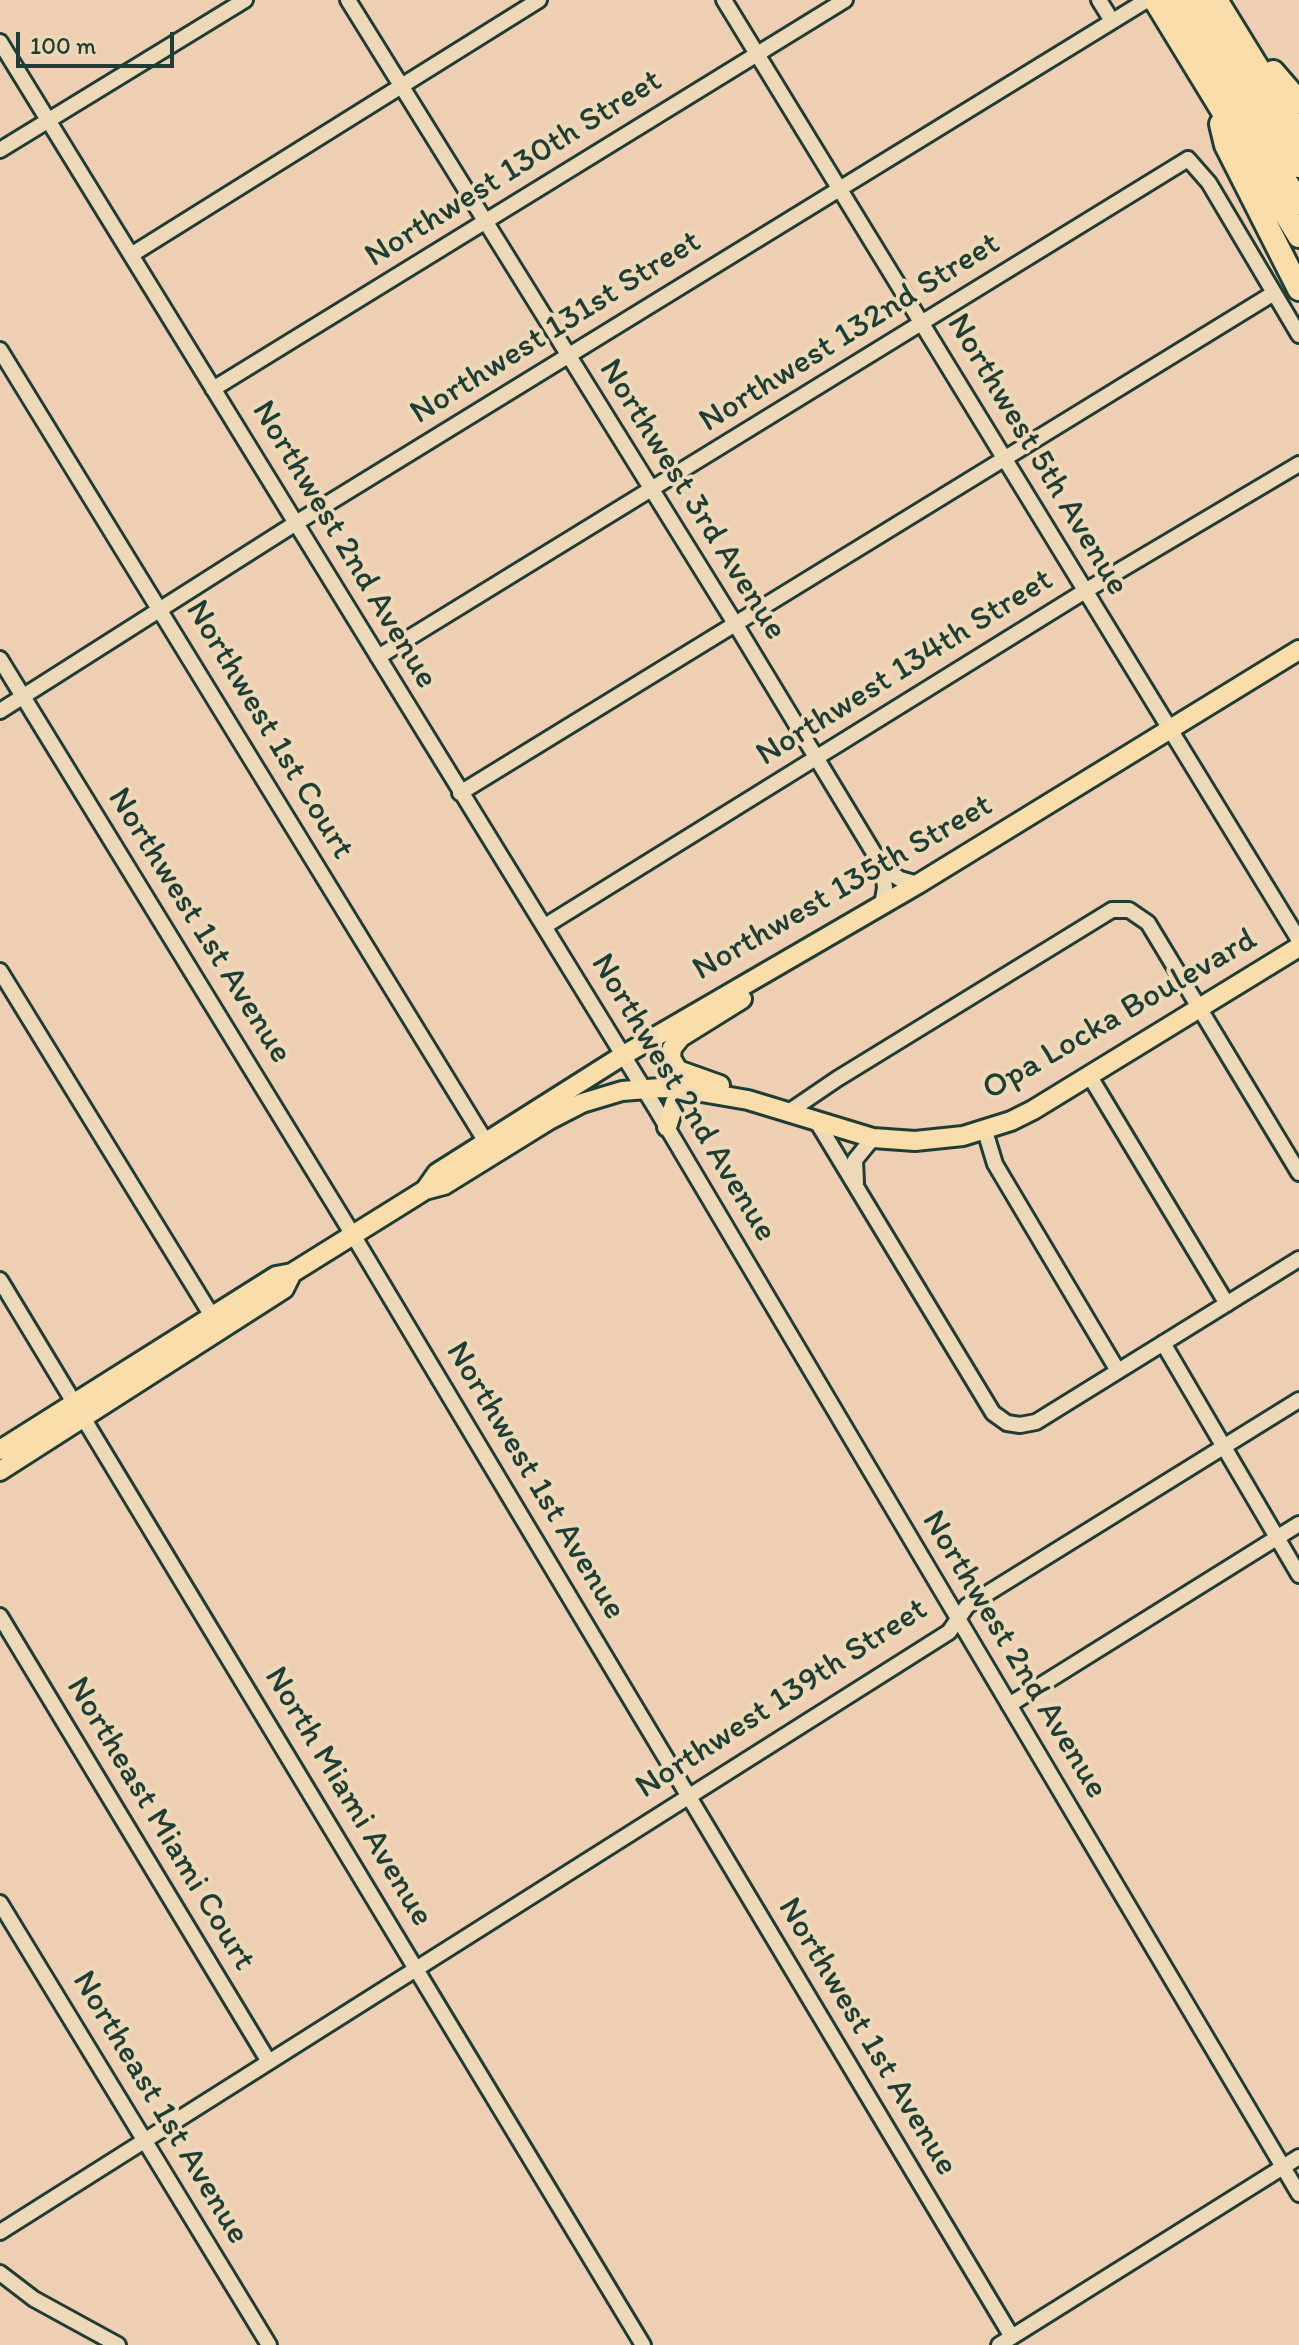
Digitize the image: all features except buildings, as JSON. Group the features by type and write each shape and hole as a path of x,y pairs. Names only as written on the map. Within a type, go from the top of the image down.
{"highway":[{"path":"1155,0 1217,101 1299,135"},
{"path":"1174,0 1299,166"},
{"path":"1197,0 1267,121 1299,236"},
{"path":"1220,6 1299,203"},
{"path":"1267,121 1299,289"}],"main road":[{"name":"Northwest 135th Street","path":"425,1190 437,1173 486,1142 918,884 1299,650"},
{"name":"Opa Locka Boulevard","path":"643,1089 696,1090 748,1100 873,1138 930,1141 985,1131 1033,1110 1299,947"},
{"path":"748,1100 721,1085 681,1072 673,1063 672,1048 681,1037 764,985 790,960"},
{"path":"558,1115 574,1098 625,1060"},
{"name":"Northwest 135th Street","path":"0,1471 78,1410 212,1316 276,1276 292,1273 425,1190 444,1185 558,1115 607,1094 643,1089"},
{"path":"667,1127 675,1102 696,1090"},
{"name":"Northwest 135th Street","path":"0,1450 165,1365 284,1289 292,1273"},
{"path":"165,1365 175,1350 212,1326 212,1316"}],"street":[{"path":"0,150 245,0"},
{"name":"Northwest 3rd Avenue","path":"348,0 883,868"},
{"path":"131,255 539,0"},
{"name":"Northwest 5th Avenue","path":"724,0 1299,940"},
{"name":"Northwest 130th Street","path":"213,389 845,0"},
{"path":"1099,0 1112,21"},
{"name":"Northwest 131st Street","path":"0,711 296,523 1147,0"},
{"name":"Northwest 2nd Avenue","path":"0,42 667,1127 1299,2194"},
{"name":"Northwest 132nd Street","path":"378,657 1188,159 1209,183 1274,293"},
{"path":"460,793 1274,293 1299,335"},
{"name":"Northwest 1st Court","path":"0,350 486,1142"},
{"name":"Northwest 134th Street","path":"545,926 1085,591 1299,464"},
{"name":"Northwest 1st Avenue","path":"0,659 353,1235 688,1796 1006,2341"},
{"path":"883,868 900,879 918,884"},
{"path":"882,905 885,888 883,868"},
{"path":"787,1113 1112,910 1129,910 1148,923 1299,1173"},
{"path":"0,971 212,1316"},
{"path":"1089,1075 1227,1304"},
{"path":"817,1122 993,1413 1007,1423 1020,1425 1036,1422 1299,1259"},
{"path":"985,1131 995,1164 1118,1371"},
{"path":"856,1183 855,1160 873,1138"},
{"name":"North Miami Avenue","path":"0,1280 643,2345"},
{"path":"0,1311 14,1302"},
{"path":"1163,1343 1299,1575"},
{"name":"Northwest 139th Street","path":"0,2232 949,1632 967,1606 1299,1400"},
{"path":"1009,1705 1299,1524"},
{"name":"Northeast Miami Court","path":"0,1616 269,2062"},
{"name":"Northeast 1st Avenue","path":"0,1903 269,2345"},
{"path":"1006,2341 1299,2157"},
{"path":"0,2273 34,2299 118,2345"}]}
